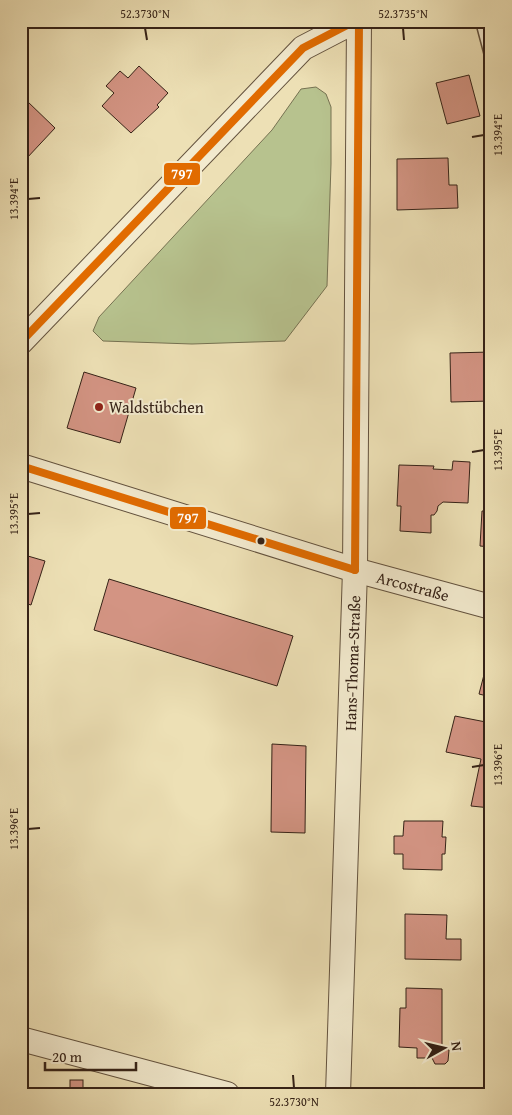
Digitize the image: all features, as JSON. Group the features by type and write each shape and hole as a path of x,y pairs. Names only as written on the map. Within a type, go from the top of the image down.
{"street":[{"path":"21,342 303,48 355,21"},
{"name":"Hans-Thoma-Straße","path":"338,1094 355,570 359,21"},
{"name":"Arcostraße","path":"21,466 355,570 491,607"},
{"path":"21,1039 226,1094"}],"lane":[{"path":"482,21 491,55"}],"green space":[{"path":"316,87 326,94 331,107 327,286 285,341 192,344 103,341 93,331 99,317 272,130 301,89"}],"building":[{"path":"139,66 168,93 157,105 159,107 131,133 102,106 114,93 106,86 120,71 128,78"},
{"path":"469,75 480,116 447,124 436,83"},
{"path":"27,101 55,128 26,159 21,155 21,107"},
{"path":"448,158 449,185 457,185 458,208 397,210 397,159"},
{"path":"491,352 491,401 451,402 450,353"},
{"path":"84,372 136,388 120,443 67,428"},
{"path":"453,461 470,462 468,503 443,502 438,506 434,515 431,515 431,533 400,531 401,506 397,506 399,465 434,466 433,469 452,470"},
{"path":"482,511 491,511 491,547 480,546"},
{"path":"21,554 45,561 31,605 21,602"},
{"path":"109,579 293,636 277,686 94,630"},
{"path":"486,667 491,668 491,697 479,694"},
{"path":"455,716 491,723 491,808 471,806 481,759 446,752"},
{"path":"272,744 306,746 305,833 271,832"},
{"path":"404,821 443,821 442,837 446,837 445,854 442,854 442,870 403,869 403,854 394,854 394,836 403,836"},
{"path":"405,914 447,915 446,939 461,939 461,960 405,959"},
{"path":"406,988 442,989 442,1047 449,1050 448,1061 445,1064 435,1064 432,1058 417,1058 417,1048 399,1047 400,1008 406,1008"},
{"path":"70,1080 83,1080 83,1094 70,1094"}],"transit line":[{"name":"797","path":"21,342 303,48 355,21"},
{"name":"797","path":"355,570 359,21"},
{"name":"797","path":"21,466 355,570"}],"place":[{"name":"Waldstübchen","path":"99,407"}]}
